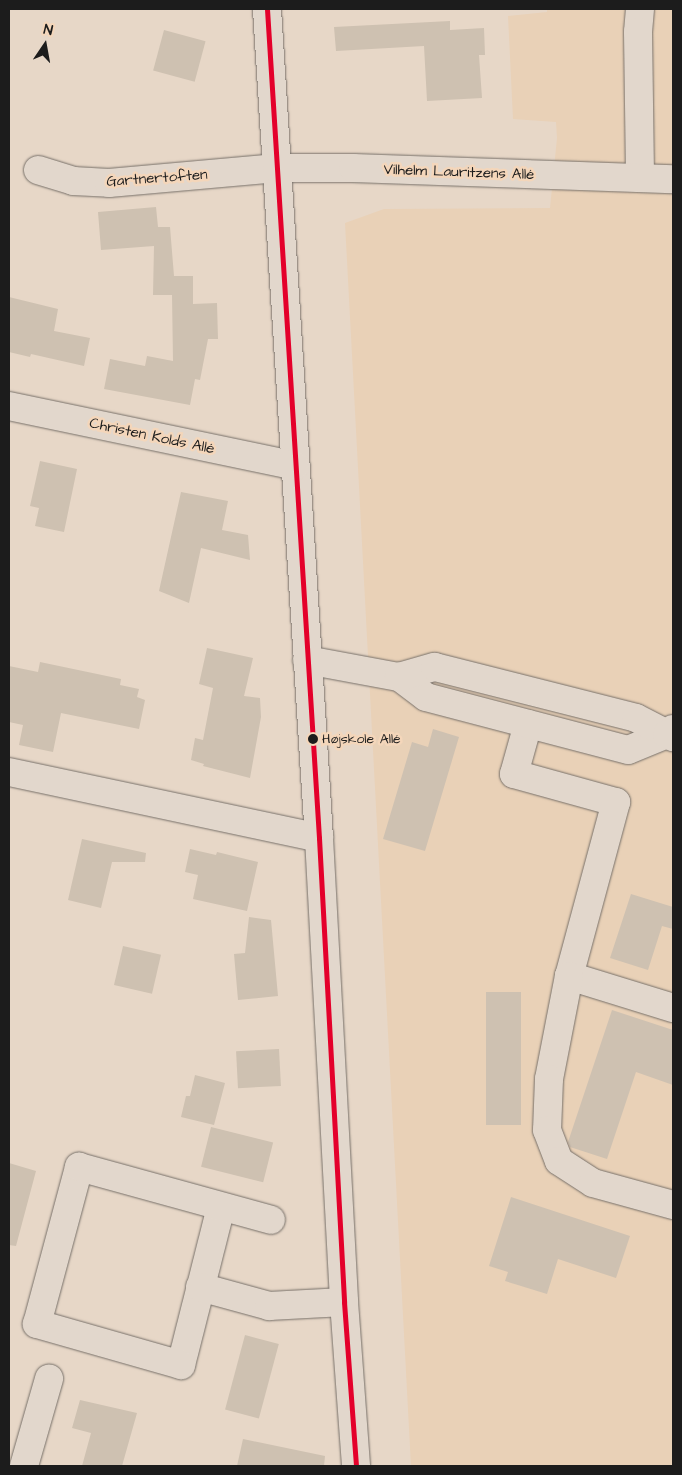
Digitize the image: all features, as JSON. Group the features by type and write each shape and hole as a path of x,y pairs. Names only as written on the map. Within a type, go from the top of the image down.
{"street":[{"path":"267,9 318,838 344,1302 356,1466"},
{"path":"637,12 640,178"},
{"name":"Gartnertoften","path":"38,170 73,181 109,183 277,168"},
{"name":"Vilhelm Lauritzens Allé","path":"277,168 353,168 673,179"},
{"name":"Christen Kolds Allé","path":"9,406 295,466"},
{"path":"307,660 399,677 435,667 636,718 671,733"},
{"path":"399,677 426,697 628,750 671,733"},
{"path":"528,724 514,774 616,802 570,976 549,1079 547,1130 559,1161 593,1183 673,1204"},
{"path":"9,772 318,838"},
{"path":"570,976 673,1008"},
{"path":"221,1207 180,1365 37,1324 79,1167 270,1220"},
{"path":"200,1287 269,1306 344,1302"},
{"path":"24,1466 49,1379"}],"shaded area":[{"path":"547,9 673,9 673,1466 411,1466 345,223 384,209 550,208 557,138 556,122 513,119 508,16 547,12"}],"building":[{"path":"450,21 450,30 484,28 485,55 479,55 482,98 427,101 424,46 336,51 334,27"},
{"path":"164,30 206,41 195,82 153,71"},
{"path":"156,207 158,227 170,227 174,276 193,276 193,304 217,303 218,339 208,339 200,380 195,379 190,405 104,389 110,359 145,366 147,356 173,361 172,295 153,295 154,246 101,250 98,212"},
{"path":"9,297 58,309 54,331 90,338 84,366 31,354 30,357 9,352"},
{"path":"40,461 77,469 64,532 35,526 39,508 30,506"},
{"path":"181,492 228,501 222,530 248,535 250,560 201,548 189,603 159,591"},
{"path":"207,648 253,658 244,696 260,698 261,717 250,778 203,766 204,764 191,760 195,738 203,740 213,688 199,684"},
{"path":"40,662 121,679 120,685 139,689 137,697 145,700 139,729 61,713 53,752 19,745 23,725 9,722 9,666 38,672"},
{"path":"433,729 459,737 425,851 383,839 412,742 428,747"},
{"path":"82,839 146,853 145,862 112,862 101,908 68,900"},
{"path":"190,849 216,855 217,852 258,862 247,911 193,899 198,875 185,872"},
{"path":"631,894 673,907 673,929 662,926 648,970 610,958"},
{"path":"249,917 271,920 278,996 238,1000 234,954 245,953"},
{"path":"123,946 161,955 152,994 114,985"},
{"path":"486,992 521,992 521,1125 486,1125"},
{"path":"612,1010 673,1030 673,1085 636,1072 607,1159 570,1147 568,1142"},
{"path":"279,1049 281,1086 238,1088 236,1051"},
{"path":"195,1075 225,1083 214,1125 181,1117 186,1096 190,1096"},
{"path":"211,1127 273,1142 263,1182 201,1167"},
{"path":"9,1163 36,1171 16,1246 9,1245"},
{"path":"511,1197 630,1236 616,1278 558,1259 547,1294 505,1281 508,1272 489,1266"},
{"path":"245,1335 279,1344 259,1418 225,1409"},
{"path":"80,1400 137,1413 122,1466 82,1466 91,1433 72,1428"},
{"path":"243,1439 325,1456 324,1466 237,1466"}],"transit line":[{"path":"267,9 319,838 344,1302 356,1466"}],"place":[{"name":"Højskole Allé","path":"313,739"}]}
